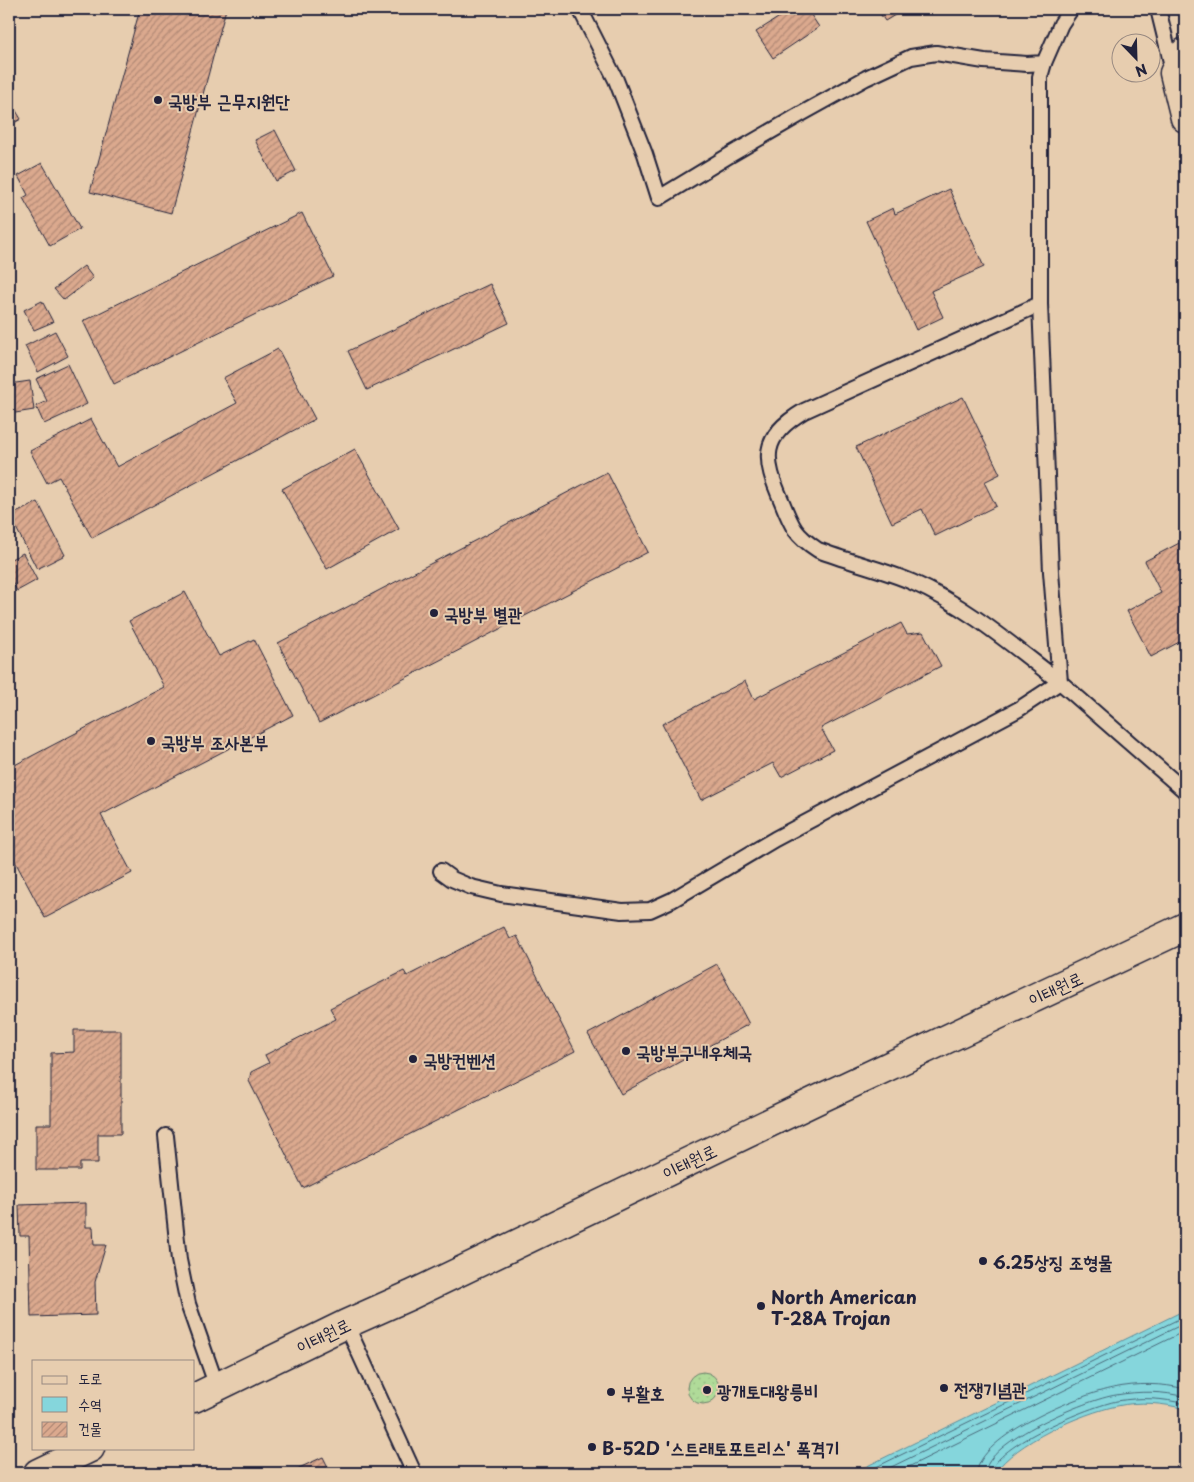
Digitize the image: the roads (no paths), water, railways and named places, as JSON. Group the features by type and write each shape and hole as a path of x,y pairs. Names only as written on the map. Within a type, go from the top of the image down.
{"main road":[{"path":"1180,62 1185,118"},
{"name":"이태원로","path":"205,1392 1185,927"},
{"path":"38,1473 86,1450"}],"lane":[{"path":"580,9 616,80 645,154 659,198 801,114 866,78 911,57 936,53 984,61 1027,64 1044,63"},
{"path":"1060,682 1051,572 1040,304 1040,77 1061,24 1071,9"},
{"path":"1158,9 1180,62"},
{"path":"1040,304 804,411 788,421 777,431 770,445 768,461 771,477 794,530 805,542 818,550 912,582 971,615 1060,682 1185,791"},
{"path":"441,871 452,879 471,887 501,894 622,911 650,910 672,900 774,839 1019,708 1060,682"},
{"path":"166,1136 179,1260 205,1392"},
{"path":"346,1324 414,1473"}],"water":[{"path":"1185,1310 1185,1409 1168,1405 1142,1403 1117,1406 1086,1415 1033,1440 1004,1462 995,1473 853,1473"}],"place":[{"name":"국방부 근무지원단","path":"158,100"},
{"name":"국방부 별관","path":"434,613"},
{"name":"국방부 조사본부","path":"151,741"},
{"name":"국방부구내우체국","path":"626,1051"},
{"name":"국방컨벤션","path":"413,1059"},
{"name":"6.25상징 조형물","path":"983,1261"},
{"name":"North American T-28A Trojan","path":"761,1306"},
{"name":"전쟁기념관","path":"944,1388"},
{"name":"광개토대왕릉비","path":"707,1390"},
{"name":"부활호","path":"611,1392"},
{"name":"B-52D '스트래토포트리스' 폭격기","path":"592,1447"}]}
